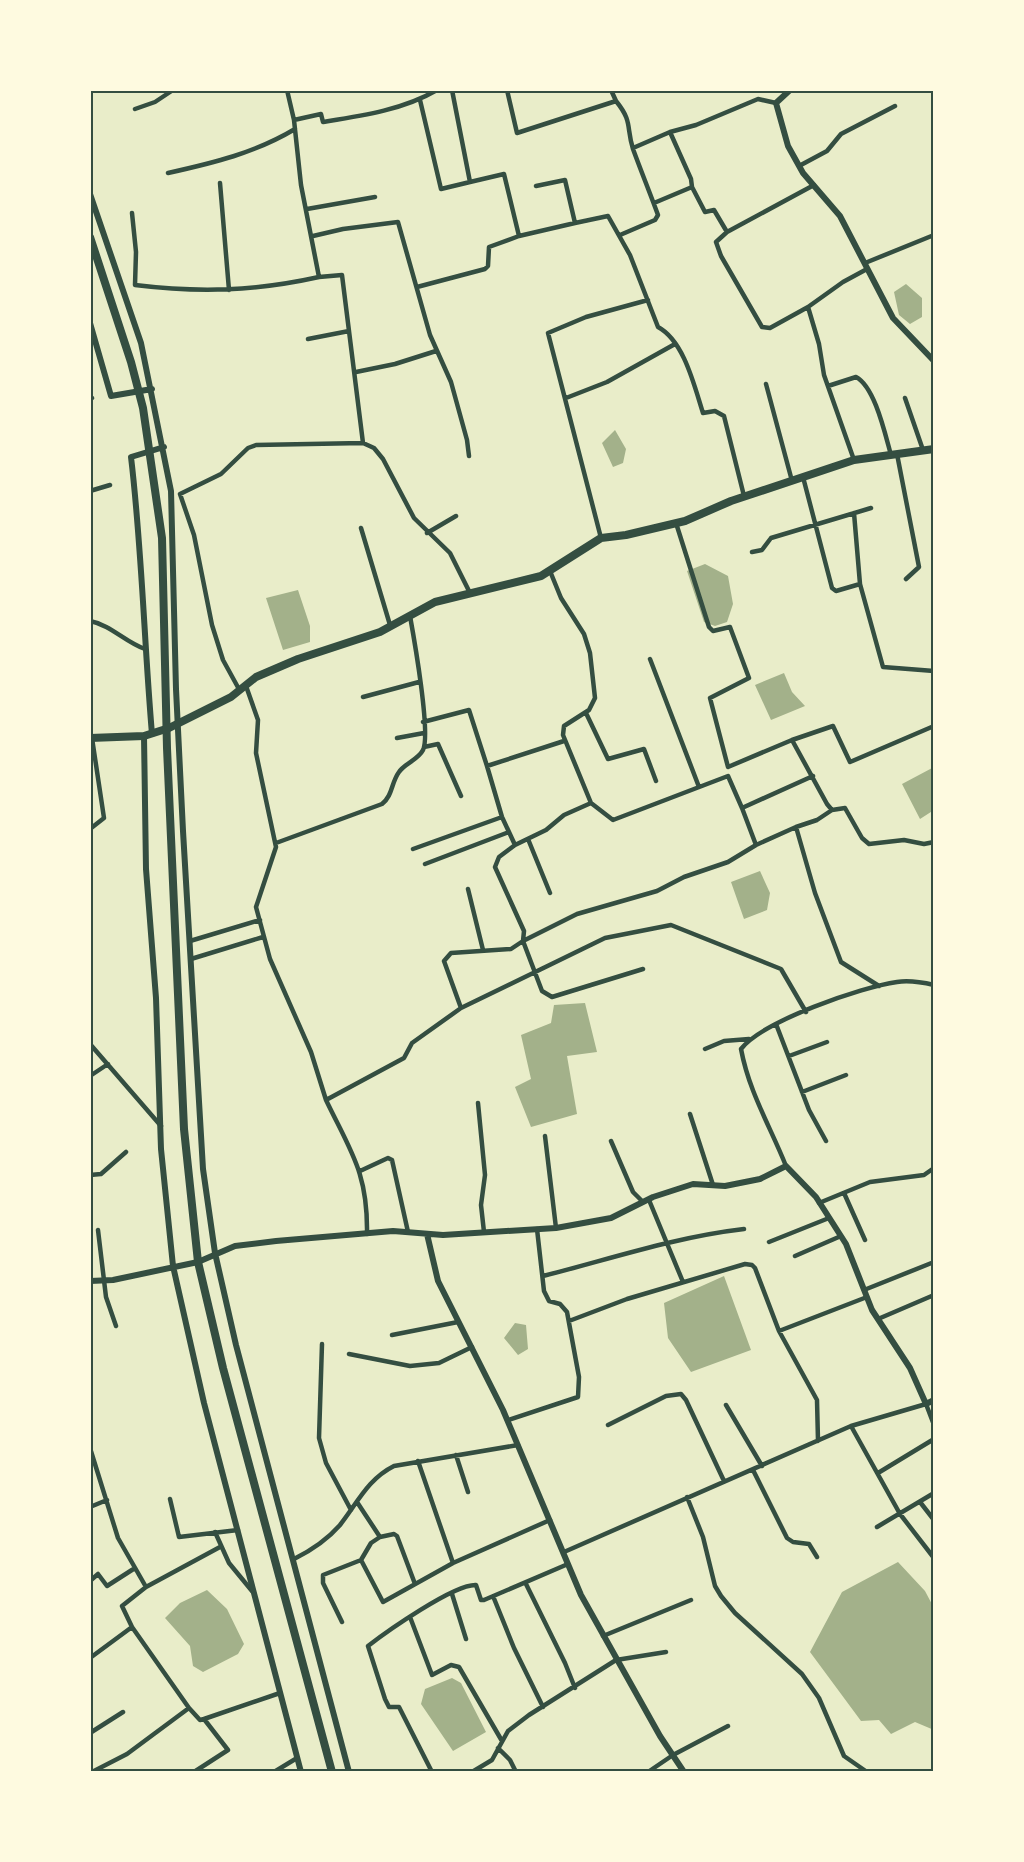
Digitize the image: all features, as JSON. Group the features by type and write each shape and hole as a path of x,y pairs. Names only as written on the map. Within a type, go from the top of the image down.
{"main road":[{"path":"90,237 131,362 143,408 162,538 167,748 184,1118 198,1262 223,1368 332,1772"},
{"path":"91,738 152,734 178,724 243,688 256,678 298,659 380,632 435,602 526,581 550,571 601,538 676,523 744,496 854,460 934,449"}],"street":[{"path":"135,109 155,102 173,90"},
{"path":"287,90 294,120 301,185 313,236 319,277"},
{"path":"294,120 321,114 323,122 364,116 420,100 437,90"},
{"path":"452,90 470,182"},
{"path":"507,90 516,134 616,102"},
{"path":"611,90 616,102 630,122 633,148 658,215 655,220 620,235"},
{"path":"776,103 790,90"},
{"path":"633,148 758,99 776,103"},
{"path":"420,100 441,189 504,174 519,236"},
{"path":"776,103 788,146 800,166 840,216 893,318 934,362"},
{"path":"800,166 827,151 842,134 895,106"},
{"path":"168,173 239,156 267,145 295,129"},
{"path":"670,132 691,179 692,187 705,212 714,210 727,232"},
{"path":"536,186 565,180 574,223"},
{"path":"220,183 229,290"},
{"path":"814,185 727,232 716,242 721,256 762,327 770,328 808,307 866,266 934,235"},
{"path":"654,202 692,187"},
{"path":"90,194 141,344 164,447 171,491 178,724 203,1169 215,1253 236,1345 349,1772"},
{"path":"307,209 375,197"},
{"path":"132,213 136,252 135,285 199,292 285,284 342,275 356,372 363,443"},
{"path":"417,287 484,269 488,266 489,247 519,236 608,216 620,235 657,327 669,334 675,344 703,413 716,411 724,416 744,496"},
{"path":"313,236 343,229 398,222 436,351 451,382 467,440 469,456"},
{"path":"601,538 548,333 586,317 648,300"},
{"path":"808,307 828,386 854,460"},
{"path":"90,323 111,396 152,389"},
{"path":"308,339 349,331"},
{"path":"566,398 607,382 675,344"},
{"path":"356,372 396,364 436,351"},
{"path":"828,386 856,377 864,383 877,411 894,454 919,567 906,579"},
{"path":"766,384 792,481"},
{"path":"906,398 923,450"},
{"path":"367,1234 368,1205 353,1150 326,1100 311,1052 270,959 263,937 256,907 276,843 256,753 258,720 243,688 222,660 212,625 194,535 180,494 220,474 248,448 256,445 363,443 374,448 383,459 414,518 450,553 471,595"},
{"path":"164,447 131,457 142,547 145,649 152,734 146,751 143,773 161,1126 172,1266 204,1403 301,1772"},
{"path":"803,477 832,588 836,591 860,584"},
{"path":"90,491 110,485"},
{"path":"752,552 762,550 771,538 871,508"},
{"path":"854,513 860,584 883,667 934,671"},
{"path":"427,533 456,516"},
{"path":"676,523 709,627 713,631 730,627 749,678 710,698 728,767 792,740 833,726 850,762 934,726"},
{"path":"361,528 390,625"},
{"path":"550,571 561,598 584,634 590,653 595,698 586,713 564,726 564,741 591,803 613,820 728,776 756,845"},
{"path":"410,616 420,682 424,747"},
{"path":"90,621 103,624 129,643 145,649"},
{"path":"650,658 699,787"},
{"path":"363,697 420,682"},
{"path":"423,722 469,710 502,817 515,844"},
{"path":"586,713 608,759 644,749 656,781"},
{"path":"397,738 424,733"},
{"path":"90,829 104,818 91,738"},
{"path":"792,740 832,810"},
{"path":"487,766 564,741"},
{"path":"276,843 382,804 392,793 397,774 424,747 438,744 461,796"},
{"path":"742,808 813,776"},
{"path":"591,803 564,815 528,839 515,844 499,857 495,867 524,931 523,941 542,991 552,997 643,969"},
{"path":"461,1008 444,961 451,953 511,949 577,914 657,891 684,877 728,862 756,845 817,820 832,810 845,808 862,838 869,844 904,840 924,844 934,842"},
{"path":"413,849 502,817"},
{"path":"796,827 815,893 841,962 879,986"},
{"path":"425,864 509,832"},
{"path":"528,839 550,893"},
{"path":"468,889 483,950"},
{"path":"190,941 260,920"},
{"path":"326,1100 404,1058 412,1042 461,1008 535,970 605,938 671,925 781,969 806,1012"},
{"path":"191,959 263,937"},
{"path":"934,997 934,985 917,981 879,986 776,1024 749,1039 741,1049 745,1071 760,1113 786,1166 819,1203 841,1236 878,1319 910,1368 934,1425"},
{"path":"776,1024 802,1092 826,1141"},
{"path":"705,1049 724,1041 749,1039"},
{"path":"789,1056 827,1042"},
{"path":"90,1044 120,1082 161,1126"},
{"path":"90,1076 108,1065"},
{"path":"802,1092 846,1075"},
{"path":"478,1104 485,1175 482,1205 484,1232"},
{"path":"690,1114 713,1185"},
{"path":"545,1136 556,1228"},
{"path":"611,1142 633,1192 646,1201 667,1242 683,1282"},
{"path":"90,1175 101,1174 126,1152"},
{"path":"360,1171 388,1158 392,1160 408,1232"},
{"path":"90,1281 104,1281 198,1262 235,1246 276,1241 408,1232 427,1234 556,1228 611,1218 646,1201 693,1184 713,1185 760,1179 786,1166"},
{"path":"819,1203 870,1182 924,1175 934,1168"},
{"path":"844,1193 865,1240"},
{"path":"769,1242 829,1218"},
{"path":"508,1420 578,1397 579,1377 567,1311 560,1304 549,1301 543,1276 537,1229"},
{"path":"543,1276 667,1242 744,1229"},
{"path":"98,1230 104,1281 116,1326"},
{"path":"427,1234 438,1281 508,1420 581,1595 616,1660 684,1772"},
{"path":"795,1256 841,1236"},
{"path":"779,1331 934,1262"},
{"path":"569,1321 683,1282 752,1265 779,1331 817,1400 818,1441"},
{"path":"878,1319 934,1295"},
{"path":"392,1335 458,1322"},
{"path":"322,1344 319,1438 326,1463 351,1510"},
{"path":"349,1354 410,1366 439,1363 472,1347"},
{"path":"608,1425 666,1396 681,1394 686,1400 724,1481"},
{"path":"564,1552 851,1426 934,1400"},
{"path":"726,1405 762,1466"},
{"path":"851,1426 900,1514 934,1558"},
{"path":"878,1473 934,1438"},
{"path":"294,1559 323,1542 351,1510 369,1483 380,1473 394,1466 418,1461 518,1445"},
{"path":"90,1448 118,1538 146,1587"},
{"path":"456,1455 468,1492"},
{"path":"418,1461 453,1563"},
{"path":"753,1470 787,1538 793,1542 809,1544 817,1557"},
{"path":"877,1527 934,1492"},
{"path":"687,1497 703,1537 715,1586 721,1596 735,1613 802,1674 819,1698 844,1756 867,1772"},
{"path":"170,1499 179,1537 239,1530"},
{"path":"90,1508 107,1500"},
{"path":"357,1502 380,1537"},
{"path":"920,1502 934,1520"},
{"path":"361,1560 383,1602 453,1563 550,1520"},
{"path":"215,1532 229,1563 254,1593"},
{"path":"342,1622 323,1583 323,1575 361,1560 371,1543 380,1537 394,1534 397,1536 415,1584"},
{"path":"220,1547 146,1587 122,1606 132,1627 200,1720 280,1693"},
{"path":"432,1772 399,1707 389,1707 368,1646 410,1617 473,1584 481,1600 526,1584 568,1564"},
{"path":"90,1581 98,1574 107,1586 135,1568"},
{"path":"526,1584 575,1688"},
{"path":"452,1594 466,1638"},
{"path":"493,1596 514,1648 543,1707"},
{"path":"603,1636 691,1600"},
{"path":"410,1617 432,1675 452,1665 459,1667 502,1741"},
{"path":"90,1658 132,1627"},
{"path":"472,1772 492,1760 508,1731 616,1660 666,1652"},
{"path":"92,1772 127,1754 189,1708"},
{"path":"90,1733 123,1712"},
{"path":"194,1772 228,1750 204,1719"},
{"path":"648,1772 673,1755 728,1726"},
{"path":"498,1748 510,1760 516,1772"},
{"path":"274,1772 297,1758"}],"shaded area":[{"path":"906,284 922,298 922,317 910,324 899,315 894,292"},
{"path":"615,430 626,449 623,463 613,467 602,443"},
{"path":"705,564 728,576 733,604 727,622 715,626 704,622 687,571"},
{"path":"298,590 310,626 310,642 283,650 266,598"},
{"path":"784,673 792,692 805,706 771,720 755,685"},
{"path":"934,767 934,810 920,819 902,784"},
{"path":"760,871 770,893 767,910 744,919 731,882"},
{"path":"585,1003 597,1052 567,1056 577,1114 531,1127 515,1087 531,1079 521,1035 551,1023 554,1005"},
{"path":"724,1276 751,1350 691,1372 668,1338 664,1303"},
{"path":"515,1323 526,1325 528,1349 518,1355 504,1338"},
{"path":"898,1562 925,1591 934,1608 934,1730 915,1722 891,1734 879,1720 861,1721 810,1652 842,1592"},
{"path":"207,1590 227,1609 244,1644 238,1654 203,1672 193,1666 190,1646 165,1618 180,1603"},
{"path":"452,1678 461,1683 486,1732 453,1751 421,1704 425,1689"}]}
